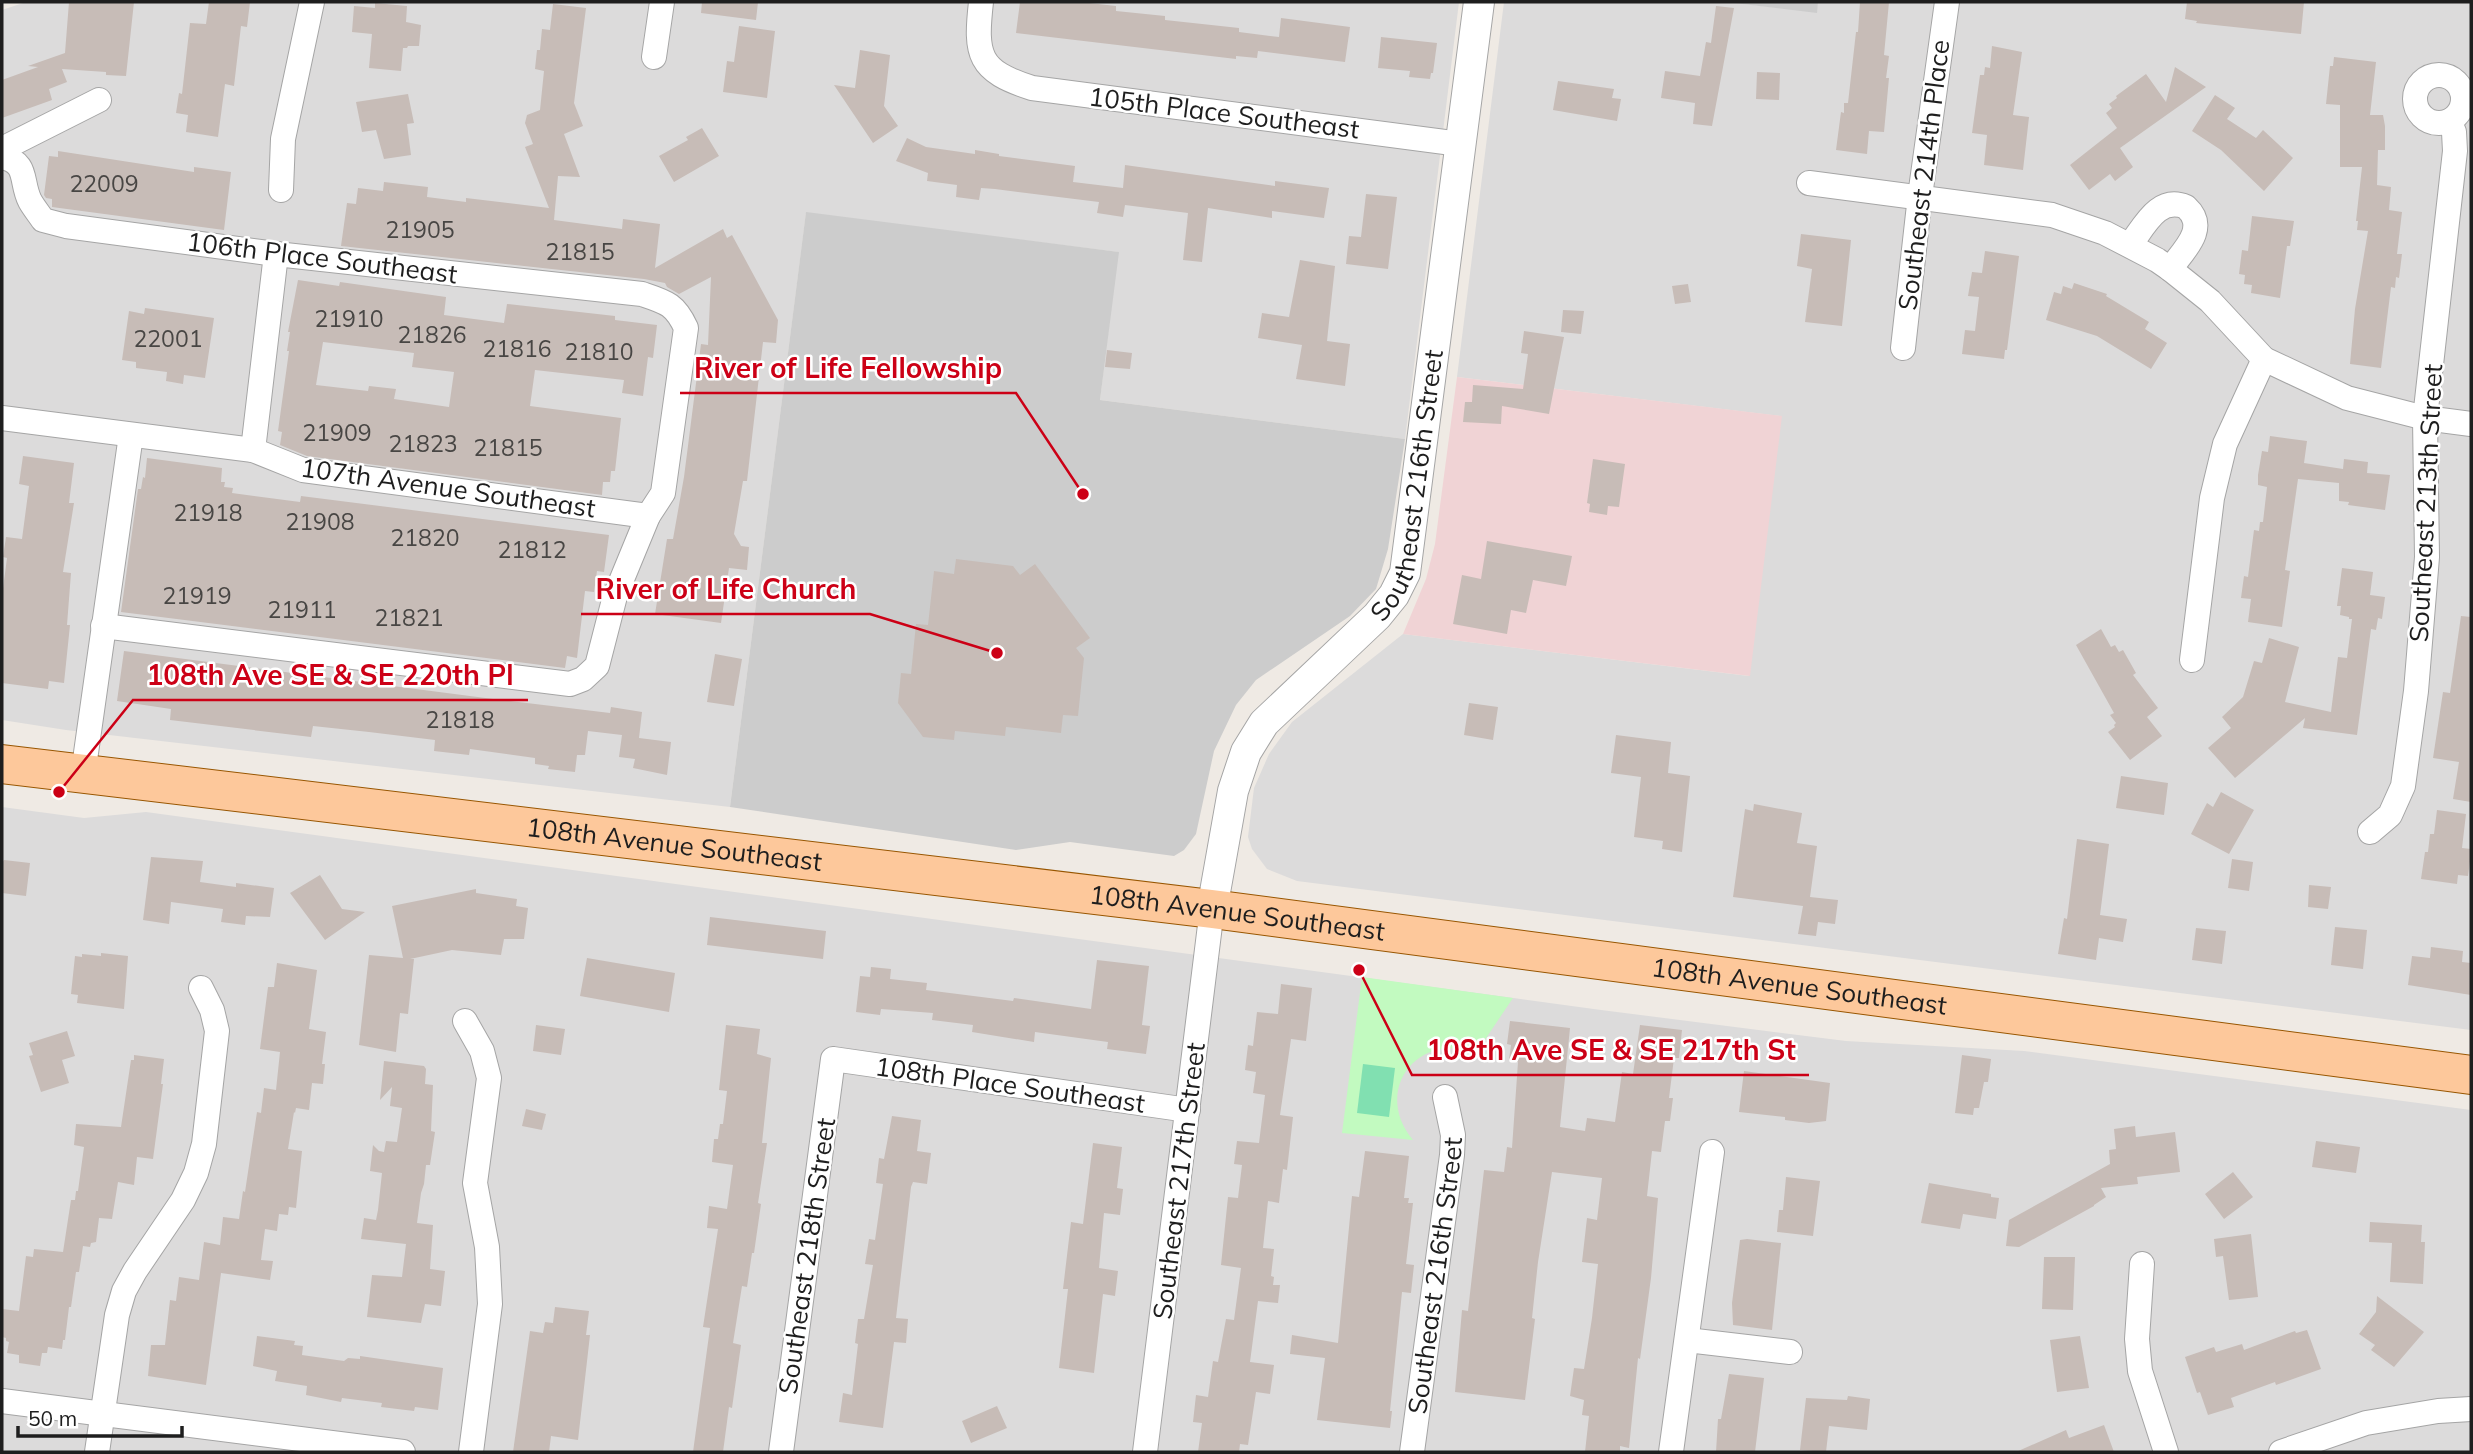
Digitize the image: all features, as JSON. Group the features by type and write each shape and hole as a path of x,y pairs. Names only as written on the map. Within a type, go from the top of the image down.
{"main road":[{"name":"108th Avenue Southeast","path":"2,764 1212,909 2471,1074"}],"street":[{"path":"281,190 284,139 312,2"},
{"path":"654,57 662,2"},
{"name":"105th Place Southeast","path":"981,2 977,33 980,52 991,69 1008,80 1032,88 1460,144"},
{"name":"Southeast 216th Street","path":"1212,909 1233,791 1246,752 1264,723 1377,616 1394,596 1405,573 1479,2"},
{"name":"Southeast 214th Place","path":"1903,348 1920,196 1947,2"},
{"path":"2,149 99,100"},
{"name":"Southeast 213th Street","path":"2370,832 2390,815 2403,786 2414,705 2427,557 2425,418 2455,151 2454,132 2449,121"},
{"name":"106th Place Southeast","path":"2,157 11,159 21,168 29,200 43,220 66,226 276,254 642,294 662,301 678,312 686,328 663,493 648,516"},
{"path":"1809,183 2052,215 2105,233 2157,260 2210,301 2264,359 2347,398 2425,418 2471,424"},
{"path":"2130,245 2161,207 2169,203 2186,206 2196,221 2196,230 2170,270"},
{"path":"253,450 276,254"},
{"path":"2192,660 2215,485 2225,444 2264,359"},
{"name":"107th Avenue Southeast","path":"2,418 253,450 303,470 648,516"},
{"path":"83,774 131,435"},
{"path":"103,626 570,684 583,679 597,666 615,596 648,516"},
{"name":"Southeast 217th Street","path":"1145,1452 1212,909"},
{"path":"97,1452 117,1315 124,1291 183,1200 196,1173 204,1144 217,1031 212,1010 201,988"},
{"path":"465,1021 482,1051 489,1079 475,1183 487,1247 490,1304 471,1452"},
{"name":"108th Place Southeast","path":"833,1059 1188,1110"},
{"name":"Southeast 218th Street","path":"781,1452 833,1059"},
{"name":"Southeast 216th Street","path":"1412,1452 1452,1155 1452,1135 1445,1097"},
{"path":"1671,1452 1712,1152"},
{"path":"2142,1264 2137,1339 2140,1371 2166,1452"},
{"path":"1687,1340 1790,1352"},
{"path":"2,1401 403,1452"},
{"path":"2281,1452 2366,1423 2438,1411 2471,1409"}],"shaded area":[{"path":"26,2 1459,2 1405,439 1100,400 1118,252 806,213 730,807 66,730 2,720 2,10"},
{"path":"1504,2 1726,2 1816,12 1818,2 2471,2 2471,1030 1297,881 1267,869 1252,849 1248,837 1254,788 1269,754 1292,722 1403,634 1749,676 1781,416 1457,377"},
{"path":"1726,2 1818,2 1817,13"},
{"path":"806,212 1119,252 1100,400 1405,439 1388,549 1376,589 1350,616 1256,680 1236,705 1214,751 1196,834 1184,850 1174,856 1070,842 1016,850 730,807"},
{"path":"1457,377 1782,416 1750,676 1403,634 1426,579 1435,544"},
{"path":"2,807 84,818 146,812 1601,1010 1846,1041 2024,1051 2471,1110 2471,1452 2,1452"}],"green space":[{"path":"1362,977 1513,998 1476,1053 1455,1048 1436,1050 1419,1058 1407,1070 1399,1085 1397,1103 1402,1121 1413,1140 1342,1133"},
{"path":"1363,1064 1395,1068 1389,1117 1357,1113"}],"building":[{"path":"69,2 134,2 126,76 62,69 67,82 49,89 52,100 2,118 2,80 38,67 28,66 65,53"},
{"path":"209,2 250,2 247,27 241,26 234,86 225,84 218,137 186,132 188,115 176,113 179,93 182,94 190,23 206,24"},
{"path":"702,2 758,2 756,20 701,13"},
{"path":"1020,2 1080,2 1116,6 1116,11 1165,16 1165,20 1239,28 1239,32 1279,37 1281,18 1350,27 1345,62 1258,51 1257,58 1236,56 1236,59 1016,33"},
{"path":"1860,2 1889,2 1884,55 1889,56 1886,78 1889,78 1884,132 1869,131 1867,154 1836,150 1841,112 1844,113 1844,103 1848,103"},
{"path":"2187,2 2304,2 2301,34 2196,23 2197,21 2185,19"},
{"path":"375,3 407,6 406,22 421,25 419,46 403,48 401,71 369,68 372,34 352,32 354,6 375,8"},
{"path":"553,4 586,8 574,103 583,126 564,134 580,177 558,176 554,220 622,229 623,219 660,224 655,268 723,229 727,238 732,235 778,320 776,343 763,342 747,481 743,481 734,534 741,546 749,547 747,570 729,568 721,623 655,614 667,539 673,539 684,477 701,344 708,345 711,277 679,294 665,283 644,279 341,246 347,203 356,204 358,188 383,191 384,182 428,187 427,197 466,202 466,198 549,208 525,147 533,144 525,123 527,115 540,110 544,71 535,69 537,50 540,50 542,29 550,30"},
{"path":"1716,6 1734,8 1712,126 1693,124 1695,103 1661,98 1665,71 1700,76 1706,42 1711,43"},
{"path":"739,26 775,31 767,98 723,92 727,61 734,62"},
{"path":"1381,37 1437,43 1430,79 1409,77 1410,71 1378,68"},
{"path":"1992,46 2022,52 2013,115 2029,117 2023,170 1984,165 1987,135 1972,133 1980,75 1984,75 1985,67 1990,68"},
{"path":"860,50 890,55 884,106 898,126 873,143 834,85 855,88"},
{"path":"2334,57 2376,62 2370,115 2383,115 2385,126 2385,150 2378,150 2377,185 2391,187 2389,210 2402,212 2397,254 2402,254 2399,278 2396,277 2395,288 2391,287 2381,368 2350,364 2355,309 2368,231 2357,230 2356,221 2362,167 2340,167 2340,105 2326,104 2330,66 2333,66"},
{"path":"2175,67 2206,87 2120,148 2133,167 2115,181 2110,174 2089,190 2070,165 2117,128 2106,113 2112,108 2109,104 2146,74 2166,102"},
{"path":"1757,72 1780,73 1779,100 1756,99"},
{"path":"1558,81 1614,89 1612,98 1621,99 1617,121 1553,110"},
{"path":"408,94 414,123 407,124 411,155 384,159 376,130 362,132 356,102"},
{"path":"2215,95 2235,108 2227,119 2256,138 2263,130 2293,158 2264,191 2221,150 2192,131"},
{"path":"702,128 719,156 674,182 659,156 688,140 686,137"},
{"path":"907,138 926,147 975,154 975,150 999,156 1075,166 1073,182 1123,188 1125,165 1275,186 1275,181 1329,188 1324,218 1272,211 1272,218 1208,208 1202,262 1183,260 1188,213 1125,205 1123,217 1097,213 1099,202 981,188 979,200 956,197 957,185 927,181 928,173 896,161"},
{"path":"58,151 194,172 194,167 231,172 224,230 52,207 52,199 44,195 49,156 58,157"},
{"path":"1366,194 1397,197 1388,269 1346,264 1349,236 1361,237"},
{"path":"2252,216 2294,221 2290,246 2287,246 2280,298 2251,293 2252,285 2244,284 2245,275 2239,274 2242,250 2248,251"},
{"path":"1801,234 1851,240 1842,326 1805,322 1812,269 1797,266"},
{"path":"1985,251 2019,256 2004,359 1962,354 1965,330 1975,331 1979,297 1968,296 1972,272 1982,273"},
{"path":"1300,260 1335,266 1327,341 1350,344 1345,386 1296,379 1302,345 1258,338 1262,313 1289,317"},
{"path":"298,280 339,286 340,282 446,297 444,315 504,323 507,304 615,316 615,320 657,325 653,358 648,357 643,396 622,393 624,380 535,370 530,406 621,418 615,471 611,471 610,482 603,482 602,495 307,456 280,445 282,432 278,431 289,351 288,332","holes":["323,342 414,353 412,367 454,372 449,407 394,399 396,389 369,386 368,391 316,385"]},
{"path":"2074,283 2107,294 2106,296 2149,322 2145,329 2167,343 2151,369 2097,336 2046,320 2054,292 2061,294 2063,286 2072,289"},
{"path":"1688,284 1691,302 1675,304 1672,286"},
{"path":"145,308 214,318 205,378 184,375 183,384 166,381 167,372 136,368 136,362 122,360 129,311 144,314"},
{"path":"1563,310 1584,311 1581,334 1561,332"},
{"path":"1524,331 1564,337 1549,414 1502,406 1501,424 1463,422 1465,402 1472,402 1473,385 1523,389 1528,354 1521,353"},
{"path":"1107,350 1132,353 1130,369 1105,367"},
{"path":"2270,436 2307,441 2304,463 2343,469 2344,459 2368,462 2367,473 2390,475 2385,510 2348,505 2349,502 2339,501 2339,483 2298,479 2285,570 2290,571 2282,627 2248,622 2251,599 2241,598 2244,576 2248,577 2254,530 2259,531 2260,522 2263,522 2267,487 2258,485 2258,475 2262,451 2268,452"},
{"path":"23,456 74,463 69,503 74,503 63,572 71,573 67,625 70,625 64,683 49,681 48,689 2,683 2,596 7,558 3,557 6,537 22,539 29,486 19,484"},
{"path":"147,458 222,468 221,482 225,482 224,487 233,488 232,493 300,502 301,496 609,535 604,572 597,571 594,592 585,591 577,658 567,656 565,668 121,612 138,489 141,489 143,477 145,478"},
{"path":"1593,459 1625,464 1619,507 1608,506 1607,515 1589,512 1590,504 1587,503"},
{"path":"1487,541 1572,556 1566,586 1533,580 1526,613 1511,610 1507,634 1453,624 1462,575 1481,579"},
{"path":"956,559 1013,566 1020,575 1035,564 1090,638 1076,648 1084,658 1078,716 1063,715 1061,733 1006,727 1005,736 955,731 954,740 923,737 898,703 901,673 911,674 916,624 928,625 934,571 954,574"},
{"path":"2342,568 2373,572 2370,595 2385,597 2382,619 2378,618 2376,630 2371,629 2357,735 2303,728 2305,718 2235,778 2208,748 2231,728 2222,717 2243,697 2254,661 2262,663 2269,638 2299,647 2285,702 2331,712 2338,657 2347,658 2352,619 2340,615 2341,606 2337,606"},
{"path":"2461,616 2471,617 2471,802 2453,799 2459,762 2433,758 2443,692 2450,693"},
{"path":"2101,629 2111,647 2115,645 2119,652 2123,650 2136,673 2133,675 2158,708 2147,717 2162,736 2130,760 2108,732 2115,727 2116,723 2110,715 2114,713 2076,645"},
{"path":"124,651 610,713 611,707 642,712 639,738 671,742 667,775 633,768 635,759 619,757 622,735 588,731 585,755 577,755 575,772 548,769 549,766 535,764 535,758 470,749 469,755 434,751 435,740 313,726 311,737 170,720 171,709 117,701"},
{"path":"715,654 742,659 734,706 707,702"},
{"path":"1469,703 1498,707 1493,740 1464,735"},
{"path":"1616,735 1671,742 1668,773 1690,776 1682,852 1662,849 1663,841 1634,837 1641,777 1611,773"},
{"path":"2121,776 2168,783 2164,815 2116,808"},
{"path":"2221,792 2254,810 2229,854 2191,834 2207,803 2213,807"},
{"path":"1754,804 1802,813 1797,843 1817,846 1810,897 1838,900 1835,924 1818,922 1816,936 1798,934 1803,906 1733,897 1745,809 1753,811"},
{"path":"2437,810 2466,814 2462,848 2471,849 2471,854 2468,876 2458,875 2457,884 2421,879 2430,834 2434,834"},
{"path":"2077,839 2109,844 2100,915 2127,919 2123,942 2099,938 2096,960 2058,954 2064,918 2067,919"},
{"path":"151,857 203,861 200,882 274,888 270,917 246,916 245,925 221,922 223,909 171,902 169,924 143,920"},
{"path":"2232,859 2253,862 2249,891 2228,888"},
{"path":"4,860 30,863 26,896 2,893"},
{"path":"320,875 342,909 365,912 325,940 290,893"},
{"path":"2309,885 2331,887 2328,909 2308,907"},
{"path":"476,889 476,893 517,899 516,906 528,908 524,939 504,939 501,955 452,950 410,959 414,959 408,1014 400,1013 396,1052 359,1045 369,955 403,958 392,906"},
{"path":"710,917 826,931 823,959 707,945"},
{"path":"2335,927 2367,930 2363,969 2331,965"},
{"path":"2196,928 2226,931 2222,964 2192,960"},
{"path":"2431,947 2463,951 2462,962 2471,963 2471,995 2408,985 2412,956 2430,958"},
{"path":"101,953 128,956 124,1009 77,1003 78,995 71,994 75,956 101,956"},
{"path":"587,958 675,973 669,1012 580,996"},
{"path":"1097,960 1149,966 1142,1025 1150,1026 1146,1054 1107,1049 1108,1042 1035,1032 1034,1042 972,1032 973,1025 932,1020 933,1013 881,1009 880,1015 856,1012 860,976 870,977 871,967 891,969 890,979 927,983 926,990 1013,1001 1014,998 1091,1009"},
{"path":"277,963 317,970 309,1029 326,1032 322,1064 325,1064 323,1084 312,1083 309,1110 296,1108 294,1112 288,1149 302,1151 296,1208 289,1207 288,1215 279,1214 277,1231 265,1229 261,1260 273,1261 270,1280 221,1273 206,1385 148,1376 151,1345 165,1345 170,1300 176,1301 179,1277 199,1280 204,1242 220,1245 223,1217 239,1219 257,1112 261,1113 264,1088 276,1090 280,1052 260,1049 268,987 274,987"},
{"path":"1281,984 1312,988 1306,1041 1291,1039 1280,1115 1293,1117 1287,1170 1283,1169 1279,1203 1268,1201 1263,1248 1274,1249 1271,1276 1274,1277 1273,1285 1280,1285 1278,1303 1258,1301 1250,1362 1274,1365 1270,1394 1256,1392 1248,1445 1240,1444 1239,1452 1198,1452 1202,1423 1193,1422 1196,1395 1208,1397 1213,1361 1218,1362 1226,1319 1234,1320 1241,1268 1221,1265 1228,1197 1238,1198 1242,1165 1234,1164 1237,1141 1259,1143 1265,1095 1253,1093 1256,1072 1245,1070 1248,1045 1253,1046 1257,1012 1278,1014"},
{"path":"1510,1021 1570,1028 1560,1127 1585,1131 1587,1118 1615,1122 1622,1072 1633,1074 1640,1025 1682,1030 1679,1058 1674,1058 1669,1098 1673,1098 1670,1121 1665,1121 1661,1152 1652,1151 1647,1196 1658,1198 1651,1278 1640,1359 1638,1358 1629,1448 1620,1446 1620,1452 1585,1452 1589,1416 1582,1415 1584,1400 1570,1396 1574,1368 1584,1369 1592,1318 1598,1264 1582,1262 1587,1218 1597,1220 1602,1178 1552,1172 1538,1262 1532,1318 1535,1319 1525,1400 1455,1392 1462,1310 1468,1311 1484,1170 1504,1172 1507,1147 1512,1148 1518,1062 1509,1060 1511,1045 1507,1044"},
{"path":"536,1025 565,1029 561,1055 533,1051"},
{"path":"726,1025 760,1029 757,1054 771,1058 762,1143 767,1143 754,1253 747,1287 742,1286 733,1343 741,1345 723,1452 693,1452 710,1328 703,1327 718,1229 707,1228 709,1206 727,1209 733,1165 712,1162 714,1139 718,1139 720,1124 723,1124 727,1091 719,1090"},
{"path":"67,1031 75,1056 62,1060 69,1083 41,1092 29,1056 33,1055 29,1043"},
{"path":"134,1055 164,1059 153,1159 137,1157 134,1185 118,1182 112,1219 99,1218 96,1242 91,1243 90,1247 83,1246 62,1349 48,1347 47,1353 42,1353 40,1366 19,1363 19,1355 7,1353 9,1342 2,1337 2,1309 19,1311 26,1256 33,1257 34,1249 63,1252 71,1200 75,1200 78,1191 84,1147 74,1145 76,1124 121,1127"},
{"path":"1962,1055 1991,1059 1988,1082 1984,1082 1979,1108 1974,1108 1973,1115 1955,1113"},
{"path":"384,1061 424,1066 425,1084 433,1085 431,1131 435,1132 430,1165 426,1165 417,1223 433,1225 430,1269 445,1271 441,1306 425,1304 421,1323 367,1317 372,1275 402,1277 406,1244 361,1239 364,1218 376,1220 378,1210 382,1173 370,1171 373,1145 384,1152 386,1141 397,1142 402,1108 390,1106 392,1087 380,1100"},
{"path":"1744,1071 1830,1083 1826,1121 1809,1123 1785,1120 1785,1117 1739,1112"},
{"path":"526,1109 546,1114 542,1130 522,1126"},
{"path":"892,1116 921,1120 917,1151 931,1153 927,1184 913,1182 911,1187 896,1318 908,1319 906,1343 894,1342 883,1428 839,1422 843,1393 852,1395 858,1319 864,1319 873,1265 865,1264 869,1239 875,1240 883,1184 876,1183 879,1158 884,1159"},
{"path":"2135,1126 2136,1137 2175,1132 2180,1172 2137,1177 2138,1184 2101,1188 2106,1197 2094,1206 2019,1247 2006,1246 2009,1220 2110,1164 2109,1150 2116,1149 2114,1129"},
{"path":"2316,1141 2360,1147 2356,1173 2312,1167"},
{"path":"1093,1143 1122,1147 1117,1188 1123,1189 1120,1215 1104,1213 1099,1268 1118,1271 1115,1296 1103,1294 1094,1373 1059,1368 1068,1289 1063,1289 1071,1222 1083,1224"},
{"path":"1365,1151 1409,1156 1404,1198 1409,1198 1408,1203 1413,1203 1406,1264 1414,1265 1411,1293 1402,1292 1390,1428 1317,1420 1325,1358 1290,1354 1292,1335 1338,1343 1352,1196 1359,1197"},
{"path":"2233,1172 2253,1197 2224,1219 2205,1194"},
{"path":"1786,1177 1820,1181 1813,1236 1777,1232 1779,1210 1783,1210"},
{"path":"1929,1183 1991,1194 1991,1197 1999,1198 1996,1219 1963,1214 1960,1229 1921,1223"},
{"path":"2370,1222 2422,1225 2421,1242 2425,1242 2423,1284 2390,1282 2392,1243 2369,1242"},
{"path":"2251,1234 2258,1297 2229,1300 2223,1256 2216,1257 2214,1239"},
{"path":"1740,1240 1781,1243 1772,1330 1733,1325 1732,1303"},
{"path":"2044,1257 2075,1257 2073,1310 2042,1309"},
{"path":"2377,1296 2424,1332 2394,1367 2371,1350 2375,1345 2359,1334 2376,1312"},
{"path":"555,1307 589,1311 586,1335 590,1335 578,1440 551,1436 549,1452 513,1452 530,1331 543,1333 545,1322 553,1323"},
{"path":"2307,1330 2321,1369 2231,1398 2234,1407 2208,1415 2200,1392 2197,1393 2185,1357 2214,1347 2216,1352 2242,1344 2244,1350 2295,1331"},
{"path":"257,1336 295,1341 294,1345 303,1346 302,1355 344,1361 348,1358 360,1359 360,1356 443,1368 438,1410 415,1407 414,1411 381,1407 382,1403 342,1398 341,1402 306,1395 307,1386 275,1381 277,1371 253,1366"},
{"path":"2080,1336 2089,1388 2057,1392 2050,1340"},
{"path":"1729,1374 1764,1378 1755,1452 1716,1452 1718,1419 1721,1419"},
{"path":"1848,1396 1870,1399 1867,1430 1829,1426 1826,1452 1800,1450 1806,1398 1847,1400"},
{"path":"997,1406 1007,1428 971,1443 962,1421"},
{"path":"2104,1425 2114,1452 2016,1452 2066,1430 2069,1438"}],"place":[{"name":"River of Life Fellowship","path":"1083,494"},
{"name":"River of Life Church","path":"997,653"},
{"name":"108th Ave SE & SE 220th Pl","path":"59,792"},
{"name":"108th Ave SE & SE 217th St","path":"1359,970"}]}
